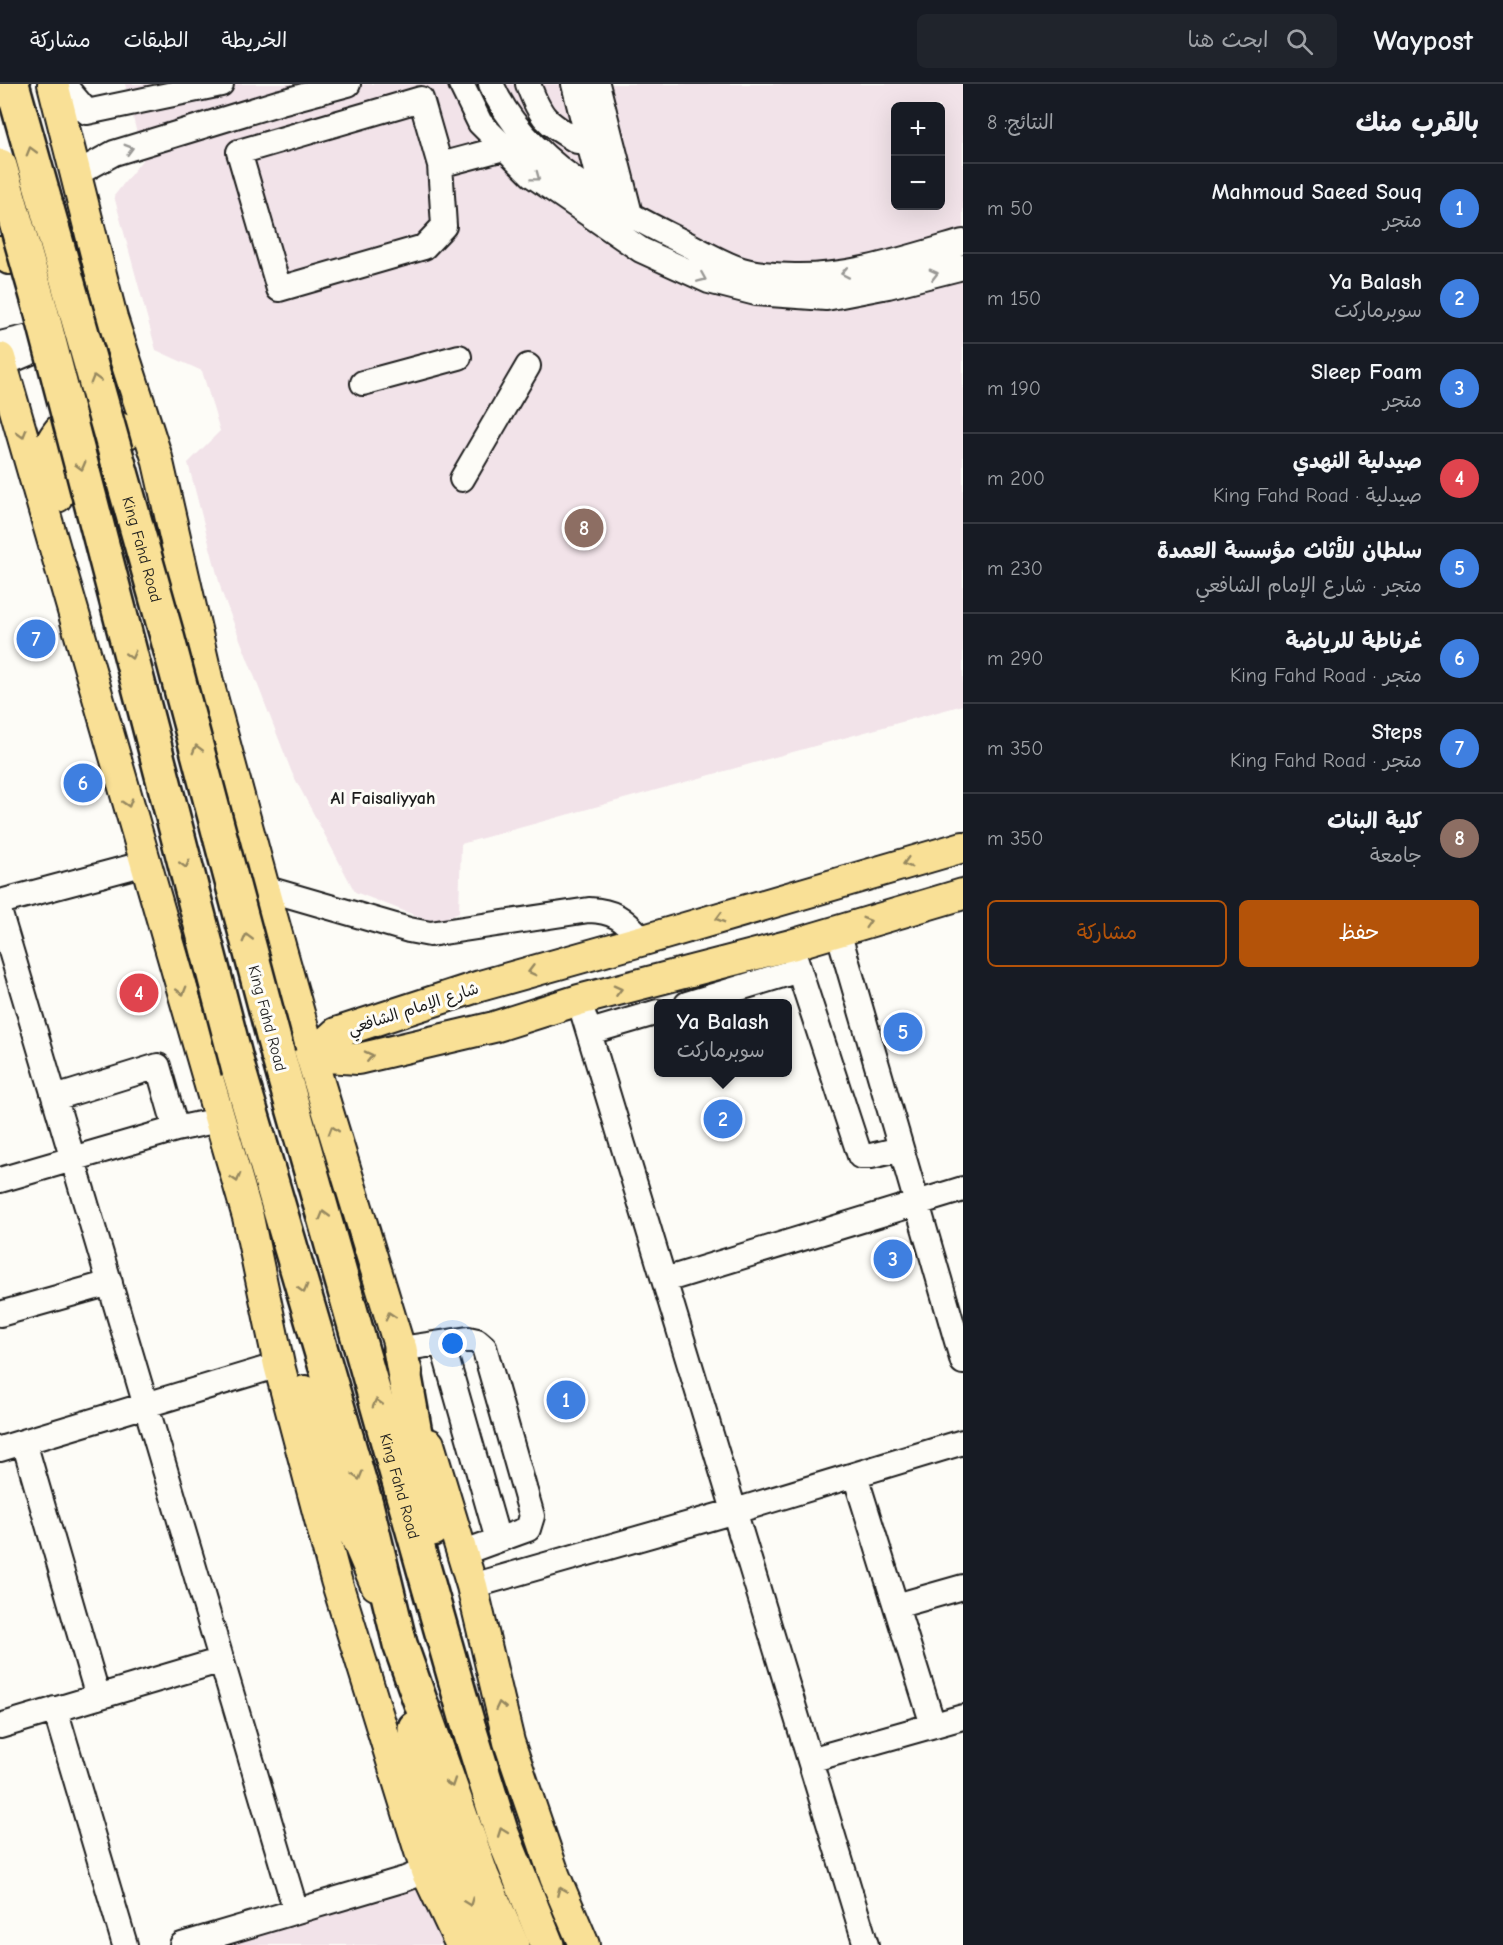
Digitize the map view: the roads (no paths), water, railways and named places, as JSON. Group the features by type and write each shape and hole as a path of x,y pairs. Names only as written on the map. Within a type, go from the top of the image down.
{"highway":[{"name":"King Fahd Road","path":"12,84 167,636 278,1055 469,1728 501,1831 547,1945"},
{"path":"0,166 41,309 239,1071 366,1504 400,1644 425,1785 485,1945"},
{"path":"400,1348 469,1728"},
{"path":"400,1644 482,1876 512,1945"}],"main road":[{"path":"0,252 9,259 38,254 49,246 66,226 68,211 39,84"},
{"path":"53,84 112,318 157,458 208,682"},
{"path":"1,358 248,1217 348,1519 400,1644"},
{"path":"114,757 50,465 50,442 63,426 82,422 99,421 123,429 134,446 208,682 311,1056 472,1586 509,1742 555,1877 584,1945"},
{"name":"شارع الإمام الشافعي","path":"311,1056 336,1034 480,986 963,847"},
{"name":"شارع الإمام الشافعي","path":"311,1056 358,1059 494,1027 579,1000 795,957 838,931 963,894"},
{"path":"480,986 494,1027"},
{"path":"248,1217 279,1365 336,1580 426,1871 460,1945"}],"street":[{"path":"63,84 87,112 216,85"},
{"path":"76,174 114,153 348,84"},
{"path":"461,84 480,123 532,175 641,250 709,281 756,293 826,298 963,242"},
{"path":"491,84 520,132 574,181 738,269 792,276 884,276 963,267"},
{"path":"528,84 543,117 577,141"},
{"path":"562,84 577,141 615,205"},
{"path":"574,84 615,205"},
{"path":"585,84 622,237"},
{"path":"597,84 615,205"},
{"path":"299,98 306,133"},
{"path":"421,99 440,165 444,226 424,247 279,289 239,152 421,99"},
{"path":"440,165 504,147"},
{"path":"1,358 112,318"},
{"path":"363,383 459,357"},
{"path":"462,479 528,366"},
{"path":"0,902 146,863"},
{"path":"264,888 430,934 589,910 605,911 617,915 644,940"},
{"path":"0,914 296,1911"},
{"path":"838,931 963,1362"},
{"path":"698,999 795,957 861,1156 901,1149"},
{"path":"579,1000 866,1945"},
{"path":"590,1032 654,1013"},
{"path":"55,1098 158,1066 176,1129"},
{"path":"0,1180 176,1129 219,1120"},
{"path":"665,1280 963,1189"},
{"path":"0,1314 110,1284"},
{"path":"400,1348 468,1339 477,1341 484,1347 532,1516 528,1529 462,1553"},
{"path":"442,1342 498,1540"},
{"path":"0,1449 279,1365"},
{"path":"24,1442 98,1697"},
{"path":"472,1586 735,1511 963,1442"},
{"path":"855,1475 933,1725"},
{"path":"896,1606 963,1587"},
{"path":"0,1726 222,1660"},
{"path":"55,1709 125,1945"},
{"path":"810,1760 963,1717"},
{"path":"182,1945 426,1871"}],"place":[{"name":"كلية البنات","path":"584,528"},
{"name":"Steps","path":"36,639"},
{"name":"غرناطة للرياضة","path":"83,783"},
{"name":"صيدلية النهدي","path":"139,993"},
{"name":"سلطان للأثاث مؤسسة العمدة","path":"903,1032"},
{"name":"Ya Balash","path":"723,1119"},
{"name":"Sleep Foam","path":"893,1259"},
{"name":"Mahmoud Saeed Souq","path":"566,1400"}],"district":[{"name":"Al Faisaliyyah","path":"383,798"}]}
